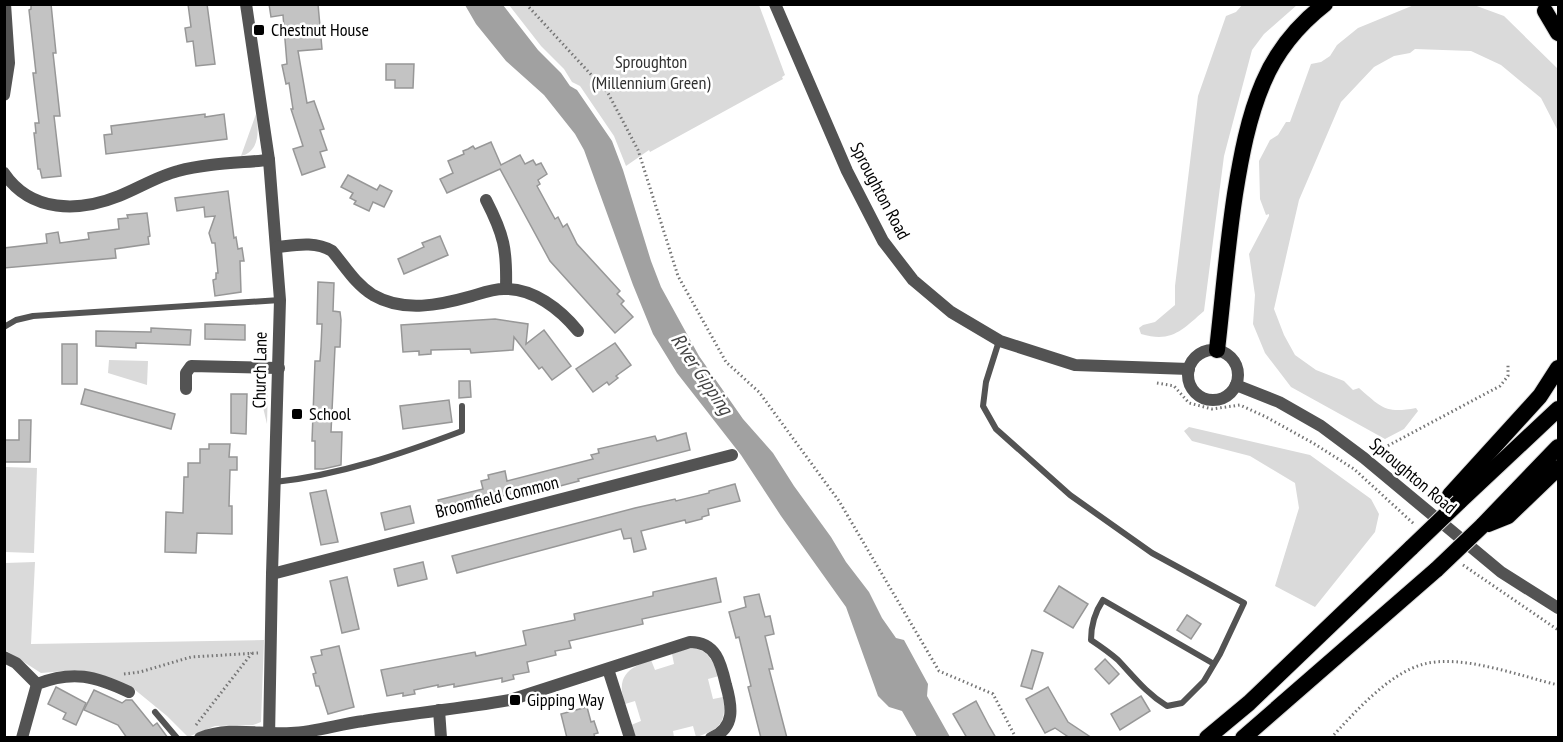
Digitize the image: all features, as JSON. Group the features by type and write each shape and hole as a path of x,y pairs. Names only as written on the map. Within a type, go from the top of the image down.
{"highway":[{"path":"1217,350 1240,160 1253,110 1263,82 1282,49 1296,29 1325,4"},
{"path":"1547,10 1558,33"},
{"path":"1454,499 1539,396 1558,368"},
{"path":"1207,738 1249,703 1454,499 1558,409"},
{"path":"1243,738 1437,569 1558,447"},
{"path":"1482,526 1508,516 1558,468"}],"street":[{"path":"4,95 9,63 5,4"},
{"name":"Church Lane","path":"246,4 269,160 280,300 269,735"},
{"name":"Sproughton Road","path":"775,4 847,171 884,241 913,280 951,312 1000,340 1075,365 1189,369"},
{"path":"4,174 28,197 48,205 69,207 89,205 112,198 177,171 269,160"},
{"path":"486,200 500,226 506,250 506,288"},
{"path":"277,247 309,244 325,247 332,251 364,288 373,295 397,304 424,306 440,304 506,288 525,292 560,312 578,331"},
{"path":"1217,350 1235,361 1239,374 1230,394 1223,398 1208,399 1194,391 1188,376 1189,369 1192,362 1203,352 1217,350"},
{"path":"186,389 186,373 191,366 279,368"},
{"name":"Sproughton Road","path":"1236,385 1279,402 1312,421 1364,458 1501,572 1558,608"},
{"name":"Broomfield Common","path":"272,574 732,455"},
{"path":"196,734 230,731 269,735 314,731 361,721 510,700 696,642 709,647 720,662 731,711 726,727 711,738"},
{"path":"4,657 16,663 37,684"},
{"path":"608,669 630,738"},
{"path":"37,684 58,677 77,675 100,680 129,692"},
{"path":"22,738 37,684"},
{"path":"439,710 441,738"}],"lane":[{"path":"4,327 16,320 33,316 280,300"},
{"path":"1000,340 986,382 983,406 996,429 1070,495 1152,553 1244,603 1214,664 1204,681 1182,703 1167,706 1139,685 1116,659 1091,640 1091,630 1097,610 1103,600 1214,664"},
{"path":"275,482 323,476 392,457 462,431 462,406"},
{"path":"155,712 177,738"}],"path":[{"path":"526,4 608,93 638,150 678,276 726,362 759,392 839,501 939,671 993,694 1016,738"},
{"path":"1364,458 1500,386 1508,376 1508,363"},
{"path":"1154,382 1174,386 1189,403 1212,409 1240,405 1266,417 1354,469 1391,506 1417,527"},
{"path":"1460,562 1558,630"},
{"path":"196,734 252,653"},
{"path":"120,674 140,672 190,657 270,653"},
{"path":"1331,738 1390,682 1423,664 1447,661 1464,662 1558,685"}],"green space":[{"path":"1243,4 1297,5 1264,34 1252,50 1224,156 1204,311 1183,329 1169,336 1141,334 1139,328 1155,322 1175,305 1175,286 1198,96 1226,16 1236,12"},
{"name":"Sproughton (Millennium Green)","path":"509,5 759,5 785,75 783,79 650,152 649,150 626,166 614,136 580,86 572,82 564,69 541,46"},
{"path":"1414,5 1474,5 1504,16 1558,69 1558,131 1541,98 1501,65 1471,51 1415,49 1410,53 1394,56 1374,67 1341,102 1299,200 1274,309 1295,355 1316,370 1344,381 1353,390 1359,388 1384,407 1397,410 1416,408 1418,411 1404,429 1385,439 1291,387 1265,353 1253,324 1255,295 1249,254 1269,216 1269,214 1266,215 1260,199 1259,161 1270,140 1278,135 1286,122 1290,122 1311,64 1321,62 1330,56 1337,45 1358,28"},
{"path":"256,114 258,133 255,145 252,150 241,156"},
{"path":"109,360 148,361 147,385 108,373"},
{"path":"255,374 262,377 268,384 267,424"},
{"path":"1189,427 1310,455 1371,499 1379,514 1375,532 1315,607 1275,586 1299,508 1295,483 1250,456 1192,441 1184,431"},
{"path":"5,467 37,468 34,553 5,552"},
{"path":"35,562 31,644 264,640 261,722 253,725 215,726 188,737 134,689 104,676 77,670 41,673 5,650 5,563"},
{"path":"686,649 704,652 711,660 719,676 708,679 713,699 723,697 723,719 716,728 696,737 693,726 673,731 674,737 636,737 631,725 641,721 635,701 625,704 623,680 630,670 651,660 655,670 674,664 672,654"}],"water":[{"name":"River Gipping","path":"465,5 503,5 538,50 561,73 570,86 577,90 612,141 661,287 699,356 743,419 773,453 846,562 869,592 882,618 896,638 904,640 928,684 927,696 950,737 917,737 902,711 889,707 878,696 846,607 741,455 677,373 653,334 584,150 575,134 544,95 506,61 476,24"}],"building":[{"path":"31,4 51,4 56,53 53,53 60,116 54,116 61,176 42,178 40,169 38,169 34,133 36,133 35,123 39,123 33,73 36,73 29,10"},
{"path":"188,4 207,4 215,64 196,66 193,41 187,42 185,28 191,27"},
{"path":"269,4 318,4 322,49 298,51 307,103 314,101 324,129 320,130 327,150 320,152 325,167 302,175 293,149 303,146 291,109 293,109 289,83 286,84 282,65 287,64 283,15 271,17"},
{"path":"386,64 414,64 413,88 395,88 395,80 386,80"},
{"path":"205,114 205,117 224,114 227,139 106,154 104,135 112,134 111,126"},
{"path":"491,142 501,165 520,155 525,164 533,160 536,165 541,163 547,174 538,180 540,184 537,186 555,219 558,217 563,227 567,224 577,244 620,291 617,294 624,301 621,304 633,317 615,333 550,261 500,169 447,193 440,179 453,173 448,161 464,154 463,151 473,146 475,149"},
{"path":"348,175 377,190 380,185 392,191 384,207 373,202 369,211 354,204 356,201 350,198 353,193 341,187"},
{"path":"228,191 234,238 236,237 238,249 242,248 244,261 240,261 241,292 215,296 213,280 216,279 216,273 218,273 215,243 212,243 209,233 215,216 205,217 204,207 177,211 175,198"},
{"path":"147,213 149,244 115,249 116,258 4,268 4,248 47,243 46,234 58,232 60,243 89,239 88,233 119,229 118,219 128,218 127,215"},
{"path":"440,236 448,255 404,274 398,259 424,247 422,243"},
{"path":"318,282 334,283 333,311 340,312 341,320 340,347 335,347 331,432 342,432 341,465 323,469 315,469 315,441 312,441 315,361 320,361 322,324 317,324"},
{"path":"495,319 528,324 526,344 544,330 571,366 552,380 542,367 539,369 514,337 513,350 471,353 470,349 431,350 431,354 419,355 419,351 403,352 401,325"},
{"path":"205,324 245,325 245,340 205,339"},
{"path":"151,328 191,330 190,345 136,343 136,348 96,346 96,331 151,332"},
{"path":"615,343 631,365 616,376 618,378 609,385 607,382 593,392 576,369"},
{"path":"62,344 77,344 77,384 62,384"},
{"path":"459,381 470,381 471,397 459,398"},
{"path":"85,389 175,414 171,429 81,404"},
{"path":"231,394 247,394 246,434 231,433"},
{"path":"449,400 452,422 403,429 400,406"},
{"path":"19,420 31,420 30,462 4,462 4,440 19,440"},
{"path":"686,433 690,450 522,496 521,491 471,504 472,510 443,517 438,500 483,489 481,481 489,479 488,475 505,471 507,481 593,459 591,455 599,453 598,449 655,436 657,441"},
{"path":"209,444 230,444 229,457 237,457 237,470 230,470 229,506 232,506 232,534 197,533 196,553 165,552 166,512 183,513 184,477 188,477 188,463 200,463 200,449 209,449"},
{"path":"735,484 740,501 708,509 709,515 702,519 686,523 685,520 641,531 646,549 634,552 631,538 624,539 621,529 457,573 452,556 635,508 709,493 709,491"},
{"path":"326,490 338,542 321,545 310,493"},
{"path":"410,506 414,523 385,530 381,513"},
{"path":"423,562 427,579 398,586 394,569"},
{"path":"347,577 359,629 342,633 330,581"},
{"path":"716,578 721,602 642,619 643,624 569,641 571,648 555,651 556,655 527,662 529,672 513,675 514,679 502,682 502,678 454,687 454,684 438,687 438,685 414,690 415,694 403,696 403,693 387,696 381,670 475,652 476,656 526,645 523,631 575,620 574,614 653,596 653,592"},
{"path":"1059,586 1088,604 1073,628 1044,611"},
{"path":"759,594 765,617 770,616 774,634 765,636 773,669 769,669 787,738 761,738 748,687 751,686 739,637 736,638 729,612 746,607 744,597"},
{"path":"1187,615 1201,624 1191,639 1177,630"},
{"path":"339,646 354,707 328,714 319,686 316,686 313,674 316,673 311,657 322,655 321,650"},
{"path":"1032,650 1043,653 1032,689 1021,686"},
{"path":"1105,659 1119,674 1109,684 1095,669"},
{"path":"56,687 86,703 76,725 63,719 66,713 48,704"},
{"path":"1048,687 1068,722 1092,738 1070,738 1055,728 1045,733 1026,699"},
{"path":"94,690 122,703 132,700 153,726 157,723 168,738 127,738 118,725 84,710"},
{"path":"1141,696 1150,711 1120,730 1111,714"},
{"path":"976,701 996,738 967,738 953,714"},
{"path":"587,707 591,722 594,721 598,733 594,734 595,738 567,738 561,714"}],"place":[{"name":"Chestnut House","path":"259,30"},
{"name":"School","path":"297,414"},
{"name":"Gipping Way","path":"515,700"}]}
